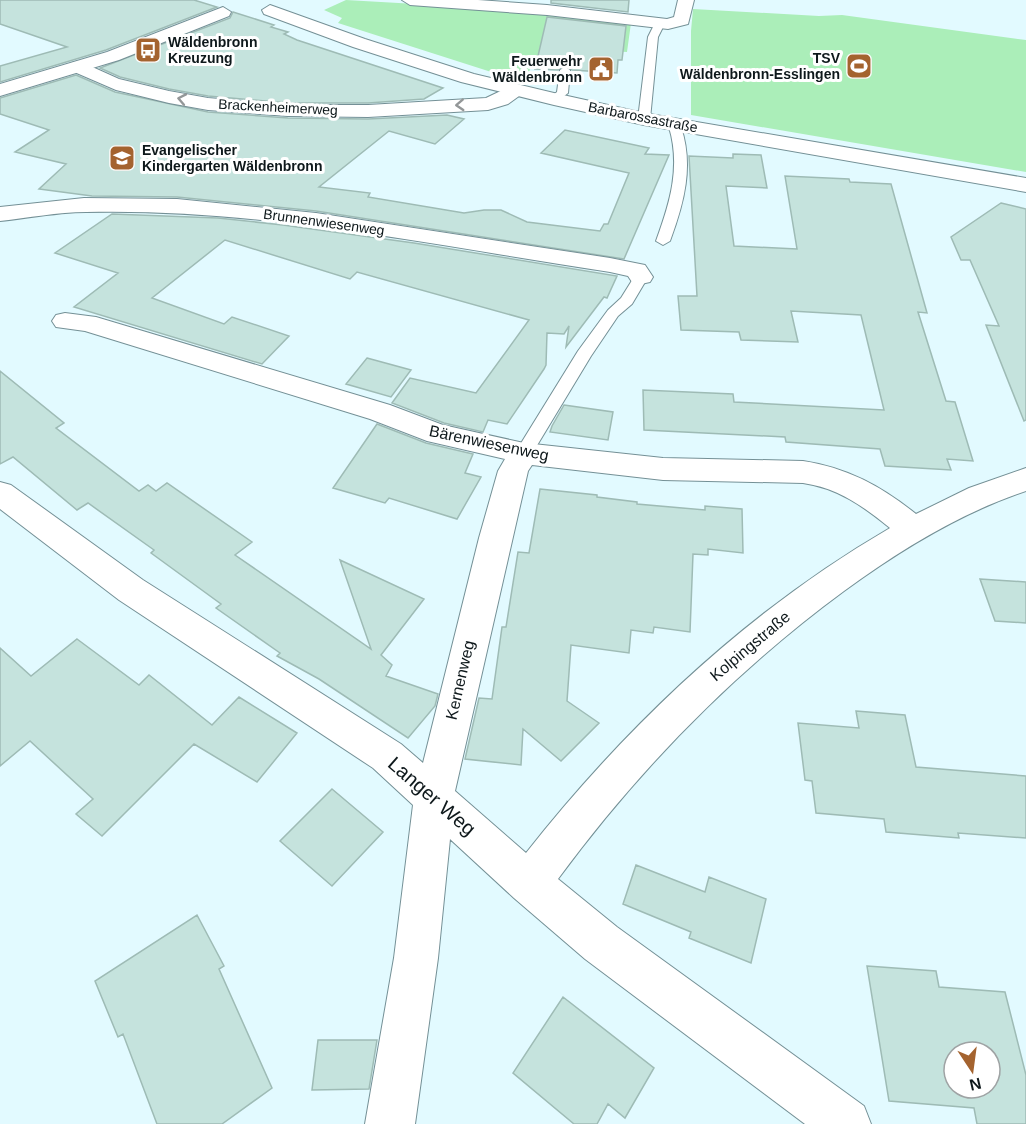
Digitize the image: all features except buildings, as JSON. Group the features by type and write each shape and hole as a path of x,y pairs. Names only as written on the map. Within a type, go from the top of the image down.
{"street":[{"path":"410,0 498,3 660,23 679,22 684,15 686,0"},
{"path":"0,90 79,68 248,8"},
{"name":"Barbarossastraße","path":"248,8 516,91 644,118 1026,185"},
{"name":"Brackenheimerweg","path":"79,68 107,83 150,93 220,105 313,111 488,104 501,100 516,91"},
{"name":"Brunnenwiesenweg","path":"0,214 115,204 177,206 281,216 620,266 636,270 641,276"},
{"name":"Bärenwiesenweg","path":"64,321 87,323 380,412 437,434 524,453 630,467 802,472 841,479 866,492 913,529"},
{"name":"Kernenweg","path":"390,1124 416,958 434,797 495,538 513,471 524,453"},
{"name":"Kolpingstraße","path":"529,883 587,807 642,747 730,661 818,591 913,529 985,494 1026,479"},
{"name":"Langer Weg","path":"0,493 130,590 373,746 601,943 846,1124"}],"lane":[{"path":"644,118 653,37 660,23"},
{"path":"554,99 562,93 565,70"},
{"path":"663,241 679,188 681,169 678,135 675,127 677,124"},
{"name":"Kernenweg","path":"524,453 584,355 613,313 627,301 641,276"}],"green space":[{"path":"346,0 486,8 631,23 627,52 540,47 535,69 530,69 526,83 338,23 342,18 324,10"},
{"name":"TSV Wäldenbronn-Esslingen","path":"693,9 819,16 842,15 1026,40 1026,172 691,115"}],"place":[{"name":"Wäldenbronn Kreuzung","path":"148,50"},
{"name":"TSV Wäldenbronn-Esslingen","path":"859,66"},
{"name":"Feuerwehr Wäldenbronn","path":"601,69"},
{"name":"Evangelischer Kindergarten Wäldenbronn","path":"122,158"}]}
